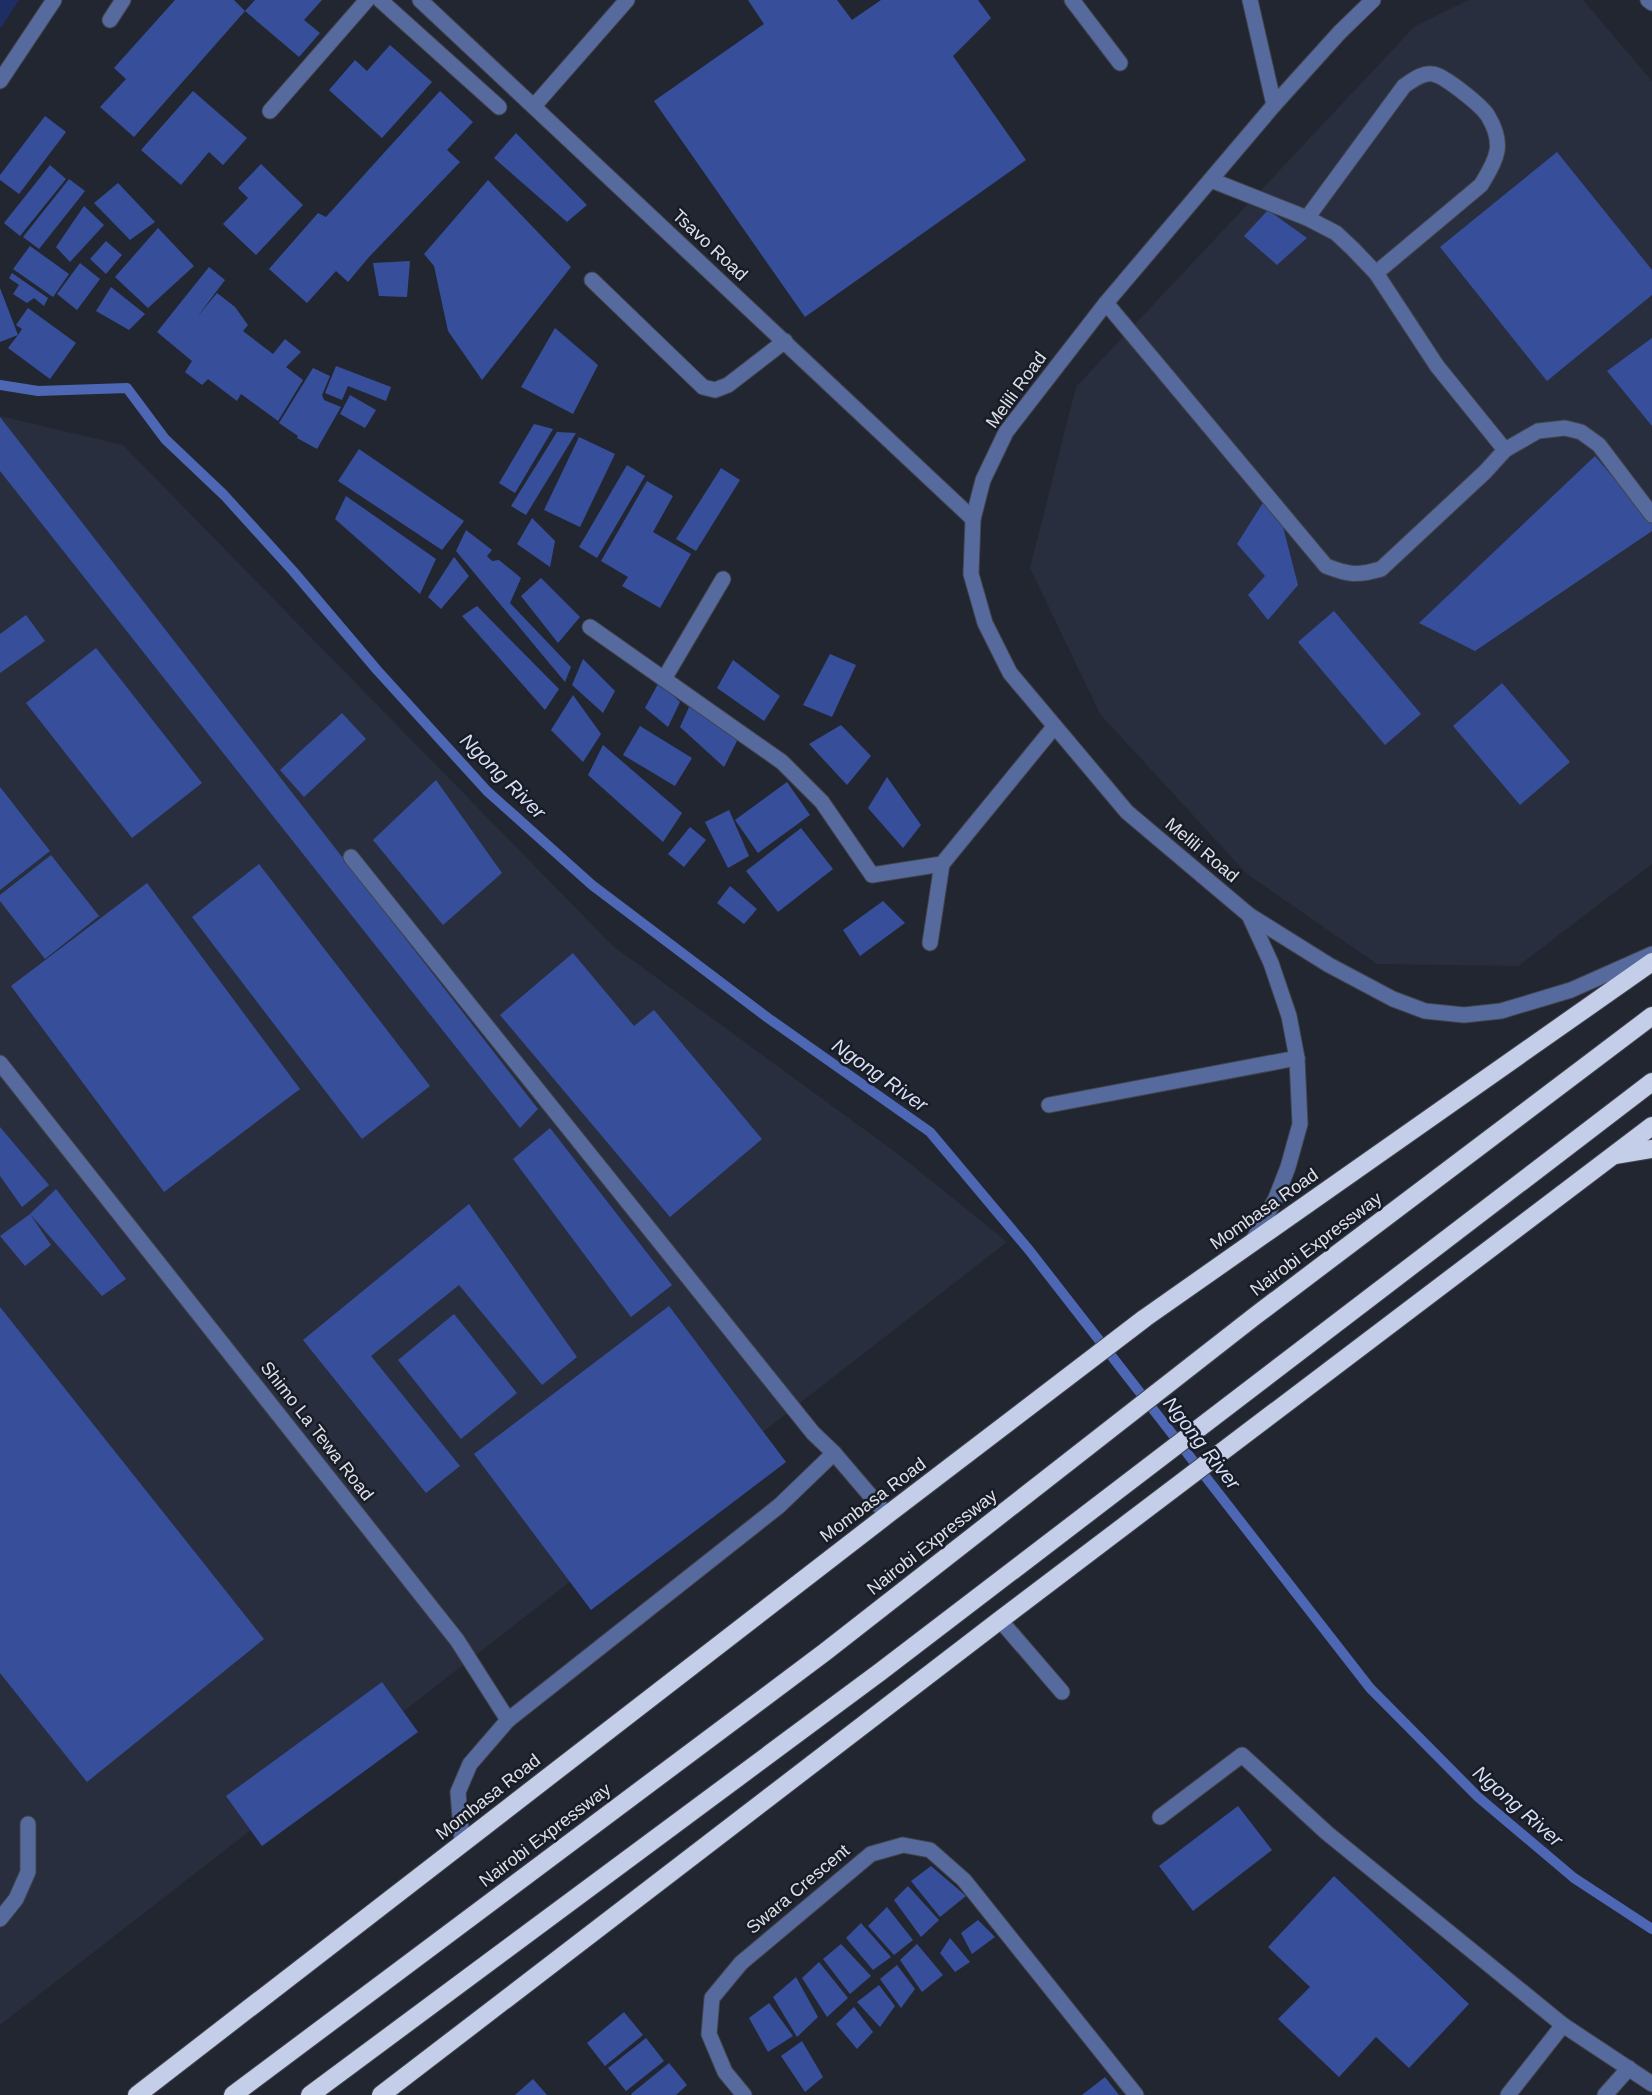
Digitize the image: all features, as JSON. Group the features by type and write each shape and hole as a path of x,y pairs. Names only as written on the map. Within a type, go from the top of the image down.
{"highway":[{"name":"Mombasa Road","path":"138,2095 1145,1318 1652,962"},
{"name":"Nairobi Expressway","path":"233,2095 815,1659 1255,1316 1652,1016"},
{"path":"310,2095 880,1672 1652,1082"},
{"path":"381,2095 1000,1620 1652,1126"},
{"path":"1612,1156 1652,1149"}],"street":[{"path":"0,81 54,0"},
{"path":"110,20 123,0"},
{"path":"270,111 367,0"},
{"path":"380,0 499,107"},
{"name":"Tsavo Road","path":"420,0 973,519"},
{"path":"534,106 627,0"},
{"path":"1072,0 1120,63"},
{"path":"1250,0 1274,105"},
{"name":"Melili Road","path":"1373,0 1340,32 1274,105 1106,303 1006,432 983,480 973,519 971,574 985,623 1010,673 1127,812 1249,915 1329,965 1393,999 1425,1011 1464,1015 1501,1011 1570,990 1652,954"},
{"path":"1648,0 1652,3"},
{"path":"1307,218 1404,86 1431,73 1442,76 1487,113 1496,130 1497,151 1481,185 1376,273"},
{"path":"1211,180 1307,218 1336,233 1376,273 1437,366 1505,450"},
{"path":"592,280 703,387 715,390 728,385 784,341"},
{"path":"1106,303 1326,566 1347,574 1363,574 1381,569 1485,472 1505,450 1538,432 1565,428 1581,432 1599,445 1652,515"},
{"path":"664,679 723,579"},
{"path":"590,627 782,762 822,802 872,875 942,864"},
{"path":"930,943 942,864 1053,726"},
{"path":"351,857 813,1433 887,1515"},
{"name":"Melili Road","path":"1249,915 1271,963 1289,1016 1297,1058 1300,1124 1288,1167 1276,1198 1251,1245"},
{"path":"1049,1105 1297,1058"},
{"name":"Shimo La Tewa Road","path":"0,1063 457,1640 508,1720"},
{"path":"462,1843 458,1792 470,1764 508,1720 779,1506 834,1454"},
{"path":"1000,1620 1062,1692"},
{"path":"1160,1817 1242,1755 1327,1833 1563,2025 1652,2084"},
{"path":"0,1919 16,1899 28,1872 28,1824"},
{"name":"Swara Crescent","path":"744,2095 725,2072 709,2034 712,1998 741,1963 872,1854 903,1845 930,1850 964,1880 1136,2095"},
{"path":"1508,2095 1563,2025"},
{"path":"1605,2095 1629,2068"}],"shaded area":[{"path":"0,0 19,0 0,29"},
{"path":"1469,0 1583,0 1652,81 1652,864 1518,966 1377,964 1247,874 1100,714 1030,568 1076,387 1415,26"},
{"path":"0,416 123,445 613,946 902,1157 1007,1242 0,2025"}],"building":[{"path":"175,0 234,0 245,11 134,137 100,107 126,79 114,68"},
{"path":"255,0 322,0 304,20 320,33 299,57 245,11"},
{"path":"748,0 837,0 852,20 881,0 978,0 991,18 953,56 1026,160 805,317 654,101 764,24"},
{"path":"390,45 432,82 382,138 329,90 355,60 367,71"},
{"path":"193,91 247,138 223,165 209,152 181,185 141,150"},
{"path":"440,91 473,122 447,150 460,162 348,282 336,271 307,303 269,269 318,213 326,217"},
{"path":"45,116 66,132 19,194 0,180 0,175"},
{"path":"516,133 587,205 567,222 494,158"},
{"path":"1557,152 1652,270 1652,295 1547,381 1440,247"},
{"path":"261,164 303,205 256,255 223,224 248,198 238,188"},
{"path":"50,165 66,179 20,236 4,223"},
{"path":"69,179 85,191 39,249 23,237"},
{"path":"488,180 571,267 482,380 448,331 434,266 424,254"},
{"path":"118,183 155,222 130,240 94,203"},
{"path":"84,206 104,225 70,262 56,247"},
{"path":"1268,210 1307,238 1277,265 1244,236"},
{"path":"158,228 194,266 148,308 115,277"},
{"path":"106,241 122,255 106,274 90,259"},
{"path":"30,246 69,274 53,297 13,269"},
{"path":"410,261 407,297 379,296 373,263"},
{"path":"80,263 100,279 77,310 57,294"},
{"path":"209,267 225,280 197,317 217,293 235,307 248,325 243,331 273,354 285,339 301,352 286,367 303,380 278,421 241,394 237,401 208,379 202,385 185,372 192,361 157,332"},
{"path":"12,273 48,298 44,306 34,298 27,303 13,294 19,285 9,278"},
{"path":"111,287 145,314 129,330 96,311"},
{"path":"0,288 18,335 0,342"},
{"path":"28,308 76,343 50,379 8,348 22,329 16,325"},
{"path":"555,328 598,365 573,414 521,387"},
{"path":"1652,338 1652,426 1607,371"},
{"path":"336,366 391,387 386,401 348,386 342,400 325,393"},
{"path":"313,368 330,376 322,395 324,400 341,407 317,449 297,438 298,436 279,423"},
{"path":"350,395 376,410 365,428 340,414"},
{"path":"0,417 538,1109 520,1128 0,471"},
{"path":"534,424 553,429 515,493 499,483"},
{"path":"557,432 576,433 526,515 511,506"},
{"path":"579,437 615,454 580,527 544,510"},
{"path":"359,449 464,521 442,550 338,481"},
{"path":"1595,456 1652,523 1652,531 1475,651 1419,623"},
{"path":"627,465 645,476 597,558 579,547"},
{"path":"721,468 740,480 696,551 676,539"},
{"path":"647,481 673,496 653,532 691,554 660,608 622,586 628,577 601,561"},
{"path":"346,496 436,559 420,594 335,519"},
{"path":"1264,501 1283,527 1298,585 1268,620 1248,595 1265,576 1237,544"},
{"path":"532,518 555,541 550,567 517,544"},
{"path":"466,530 492,550 487,556 492,561 499,560 521,578 510,603 571,667 565,682 456,551"},
{"path":"454,557 469,576 441,609 428,597"},
{"path":"541,578 580,617 558,643 521,596"},
{"path":"477,606 559,689 545,710 462,616"},
{"path":"1334,611 1421,714 1385,745 1298,642"},
{"path":"26,615 45,641 0,673 0,634"},
{"path":"96,648 202,783 132,838 26,703"},
{"path":"830,654 856,665 832,717 803,705"},
{"path":"583,659 615,691 603,713 572,685"},
{"path":"733,660 780,696 764,721 717,688"},
{"path":"659,682 680,702 668,727 645,708"},
{"path":"1502,683 1570,762 1520,805 1453,726"},
{"path":"573,695 601,734 583,762 551,730"},
{"path":"690,705 740,735 724,767 680,727"},
{"path":"342,713 366,739 304,797 280,770"},
{"path":"841,725 871,756 847,785 809,744"},
{"path":"640,726 692,758 675,786 623,755"},
{"path":"603,745 682,813 663,842 588,775"},
{"path":"887,777 921,825 903,848 868,808"},
{"path":"436,780 502,873 443,925 373,840"},
{"path":"787,782 810,815 758,853 735,820"},
{"path":"0,787 50,851 0,890"},
{"path":"729,810 749,856 728,868 705,822"},
{"path":"690,827 706,840 684,867 668,854"},
{"path":"801,828 833,869 778,912 746,871"},
{"path":"51,855 99,916 45,959 0,901 0,895"},
{"path":"259,864 430,1086 362,1139 192,917"},
{"path":"147,883 300,1089 164,1192 11,986"},
{"path":"730,886 757,909 744,924 717,903"},
{"path":"883,901 905,923 860,956 843,930"},
{"path":"573,953 634,1026 654,1010 762,1139 670,1217 500,1015"},
{"path":"0,1127 49,1185 22,1207 0,1176"},
{"path":"550,1128 672,1285 631,1317 513,1159"},
{"path":"56,1189 126,1279 102,1296 30,1214"},
{"path":"469,1204 577,1357 542,1385 459,1285 371,1356 460,1466 426,1493 303,1340"},
{"path":"30,1214 51,1245 25,1266 0,1236"},
{"path":"669,1306 786,1462 591,1610 474,1454"},
{"path":"0,1307 264,1639 87,1782 0,1673"},
{"path":"454,1314 517,1393 461,1439 398,1360"},
{"path":"382,1682 418,1732 262,1846 226,1796"},
{"path":"1238,1806 1272,1850 1193,1911 1159,1866"},
{"path":"931,1866 966,1896 940,1917 911,1881"},
{"path":"1334,1876 1469,2004 1409,2068 1376,2037 1339,2077 1278,2019 1310,1987 1268,1947"},
{"path":"908,1886 939,1920 921,1937 894,1900"},
{"path":"887,1907 913,1940 894,1955 868,1926"},
{"path":"978,1920 995,1937 972,1954 961,1933"},
{"path":"861,1923 891,1957 873,1970 846,1938"},
{"path":"950,1938 970,1962 955,1972 940,1953"},
{"path":"841,1944 871,1976 850,1994 823,1959"},
{"path":"917,1944 943,1975 922,1992 900,1960"},
{"path":"819,1962 848,1998 827,2017 802,1978"},
{"path":"897,1965 915,1989 901,2008 880,1979"},
{"path":"796,1977 818,2017 797,2037 773,1997"},
{"path":"879,1985 895,2006 880,2027 857,2002"},
{"path":"769,2003 793,2036 768,2052 749,2018"},
{"path":"854,2007 873,2032 857,2049 836,2024"},
{"path":"624,2012 643,2035 605,2066 587,2043"},
{"path":"646,2038 664,2061 626,2091 608,2068"},
{"path":"802,2041 823,2077 805,2092 781,2056"},
{"path":"669,2063 687,2085 676,2095 631,2094"},
{"path":"1105,2077 1119,2095 1082,2095"},
{"path":"533,2079 547,2095 515,2095"}],"waterway":[{"name":"Ngong River","path":"0,385 38,391 127,388 165,439 224,495 293,571 377,670 487,791 592,885 768,1018 930,1132 1029,1250 1370,1688 1478,1797 1574,1878 1652,1929"}]}
